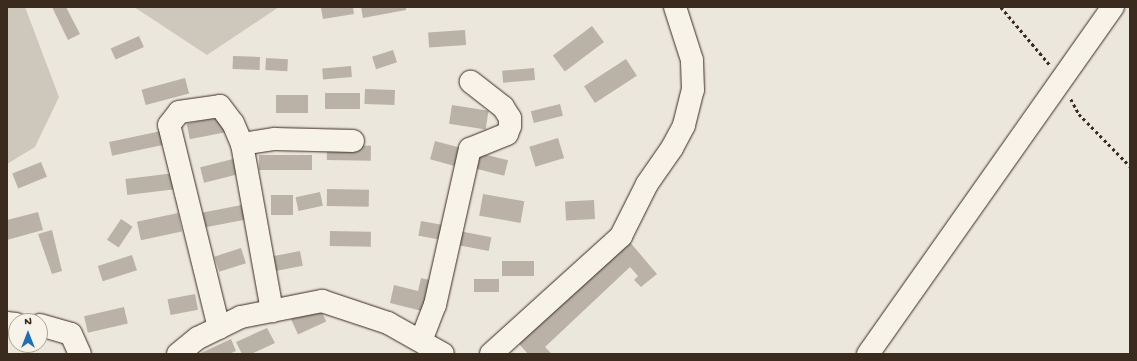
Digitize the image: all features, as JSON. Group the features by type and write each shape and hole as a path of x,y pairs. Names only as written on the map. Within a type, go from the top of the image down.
{"street":[{"path":"491,354 621,236 647,184 672,148 684,125 693,90 692,60 675,7"},
{"path":"868,354 1113,7"},
{"path":"421,341 435,305 470,149 507,134 510,126 510,118 503,107 471,82"},
{"path":"219,328 169,125 179,112 220,106 233,123 242,144 272,311"},
{"path":"242,144 275,139 353,141"},
{"path":"178,354 198,338 241,317 322,302 388,323 443,354"},
{"path":"48,327 71,334 80,354"}],"shaded area":[{"path":"7,7 25,7 59,97 35,147 7,164"},
{"path":"134,7 279,7 207,55"}],"building":[{"path":"52,7 66,7 80,34 68,40"},
{"path":"353,7 354,14 323,19 321,8"},
{"path":"361,7 406,7 406,10 363,18"},
{"path":"592,26 604,42 565,71 553,55"},
{"path":"465,30 466,45 429,48 428,33"},
{"path":"139,36 144,47 116,60 111,49"},
{"path":"393,50 397,62 376,69 372,57"},
{"path":"233,56 260,57 260,70 233,69"},
{"path":"266,58 288,59 287,71 265,70"},
{"path":"626,59 637,76 595,103 584,86"},
{"path":"351,66 352,77 323,79 322,69"},
{"path":"534,68 535,80 503,83 502,71"},
{"path":"185,78 189,93 146,105 142,90"},
{"path":"365,89 395,90 394,105 364,104"},
{"path":"325,93 360,93 360,109 325,109"},
{"path":"276,95 308,95 308,113 276,113"},
{"path":"560,104 563,116 534,123 531,111"},
{"path":"452,105 489,111 486,130 449,124"},
{"path":"225,116 228,132 190,139 187,123"},
{"path":"161,131 164,145 112,156 109,142"},
{"path":"558,138 564,158 535,167 529,147"},
{"path":"435,141 465,149 460,167 430,159"},
{"path":"327,145 371,146 371,161 327,160"},
{"path":"479,153 508,160 504,176 475,169"},
{"path":"259,155 312,155 312,170 259,170"},
{"path":"237,158 241,174 204,183 200,167"},
{"path":"41,162 47,177 18,188 12,174"},
{"path":"175,173 177,189 127,195 125,179"},
{"path":"327,189 369,190 369,207 327,206"},
{"path":"320,192 323,206 298,211 296,197"},
{"path":"483,194 524,201 521,223 479,216"},
{"path":"271,195 293,195 293,215 271,215"},
{"path":"594,200 595,219 566,220 565,202"},
{"path":"247,204 250,219 206,227 203,213"},
{"path":"38,212 43,230 7,240 7,220"},
{"path":"178,213 182,232 141,240 137,222"},
{"path":"121,219 133,227 119,248 107,240"},
{"path":"421,221 448,226 445,240 418,236"},
{"path":"52,230 62,271 52,274 38,234"},
{"path":"330,231 371,232 371,247 330,246"},
{"path":"459,231 491,237 489,251 456,245"},
{"path":"629,241 657,274 641,287 634,280 638,276 630,267 545,347 552,354 528,354 519,344"},
{"path":"241,248 246,263 219,272 214,257"},
{"path":"300,251 303,266 274,271 272,257"},
{"path":"132,255 137,270 103,281 98,266"},
{"path":"502,261 534,261 534,276 502,276"},
{"path":"421,278 438,282 430,313 390,303 394,285 418,291"},
{"path":"474,279 499,279 499,292 474,292"},
{"path":"195,294 198,310 171,315 168,299"},
{"path":"319,306 326,321 298,335 291,319"},
{"path":"124,307 128,324 88,333 84,316"},
{"path":"267,328 275,343 251,354 242,354 236,342"},
{"path":"231,339 236,351 229,354 199,354"}]}
